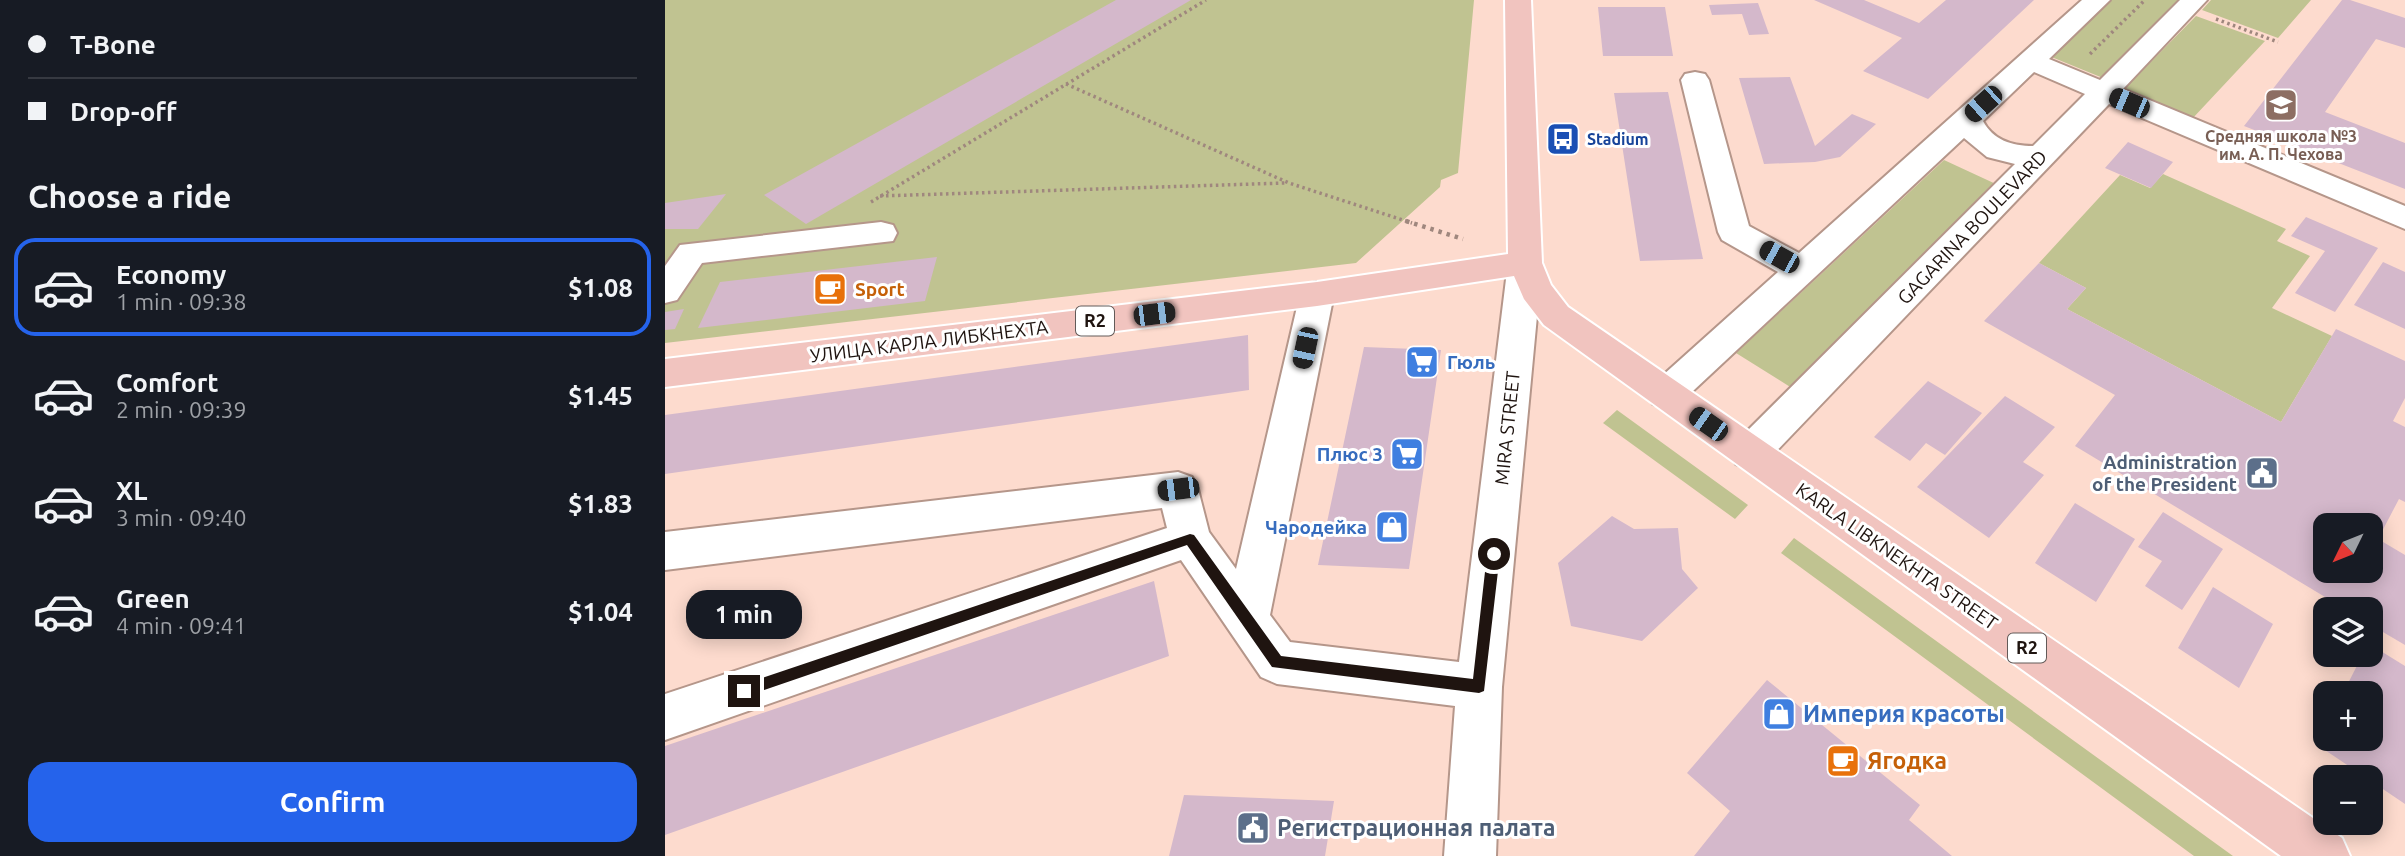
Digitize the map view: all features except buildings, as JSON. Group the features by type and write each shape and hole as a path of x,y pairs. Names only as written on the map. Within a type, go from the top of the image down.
{"main road":[{"name":"MIRA STREET","path":"1518,0 1525,263"},
{"name":"УЛИЦА КАРЛА ЛИБКНЕХТА","path":"665,373 1317,294 1525,263"},
{"name":"KARLA LIBKNEKHTA STREET","path":"1525,263 1536,290 1556,316 2309,852"}],"street":[{"path":"1666,394 2097,0"},
{"name":"GAGARINA BOULEVARD","path":"1750,453 2190,4"},
{"path":"2031,61 2405,218"},
{"path":"1695,80 1734,232 1802,270"},
{"path":"1967,119 1978,138 1996,150 2028,157 2042,156"},
{"path":"665,291 692,253 881,233"},
{"name":"MIRA STREET","path":"1470,856 1479,687 1525,263"},
{"path":"1247,620 1317,294"},
{"path":"665,551 1178,489 1190,539 1277,662 1479,687"},
{"path":"665,718 1190,539"}],"path":[{"path":"870,202 1206,0"},
{"path":"2066,76 2145,0"},
{"path":"2190,4 2278,42"},
{"path":"1066,85 1289,183 1471,242 1525,263"},
{"path":"880,196 1289,183"}],"green space":[{"path":"665,0 1474,0 1458,173 1441,180 1440,187 1356,263 665,343"},
{"path":"2109,0 2180,0 2103,78 2049,56"},
{"path":"2211,0 2311,0 2278,38 2202,10"},
{"path":"2196,16 2265,41 2192,119 2123,90"},
{"path":"1944,160 1998,185 1795,390 1736,353"},
{"path":"2163,174 2286,229 2277,241 2310,256 2272,308 2332,336 2281,422 2067,309 2086,288 2039,263 2120,175 2150,188"},
{"path":"1617,410 1748,505 1735,519 1603,423"},
{"path":"1794,538 2233,856 2194,856 1781,553"}],"place":[{"name":"Средняя школа №3 им. А. П. Чехова","path":"2281,105"},
{"name":"Stadium","path":"1563,139"},
{"name":"Sport","path":"830,289"},
{"name":"Гюль","path":"1422,362"},
{"name":"Плюс 3","path":"1407,454"},
{"name":"Administration of the President","path":"2262,473"},
{"name":"Чародейка","path":"1392,527"},
{"name":"Империя красоты","path":"1779,714"},
{"name":"Ягодка","path":"1843,761"},
{"name":"Регистрационная палата","path":"1253,828"}],"route":[{"path":"744,691 1190,539 1277,662 1479,687 1494,554"}]}
